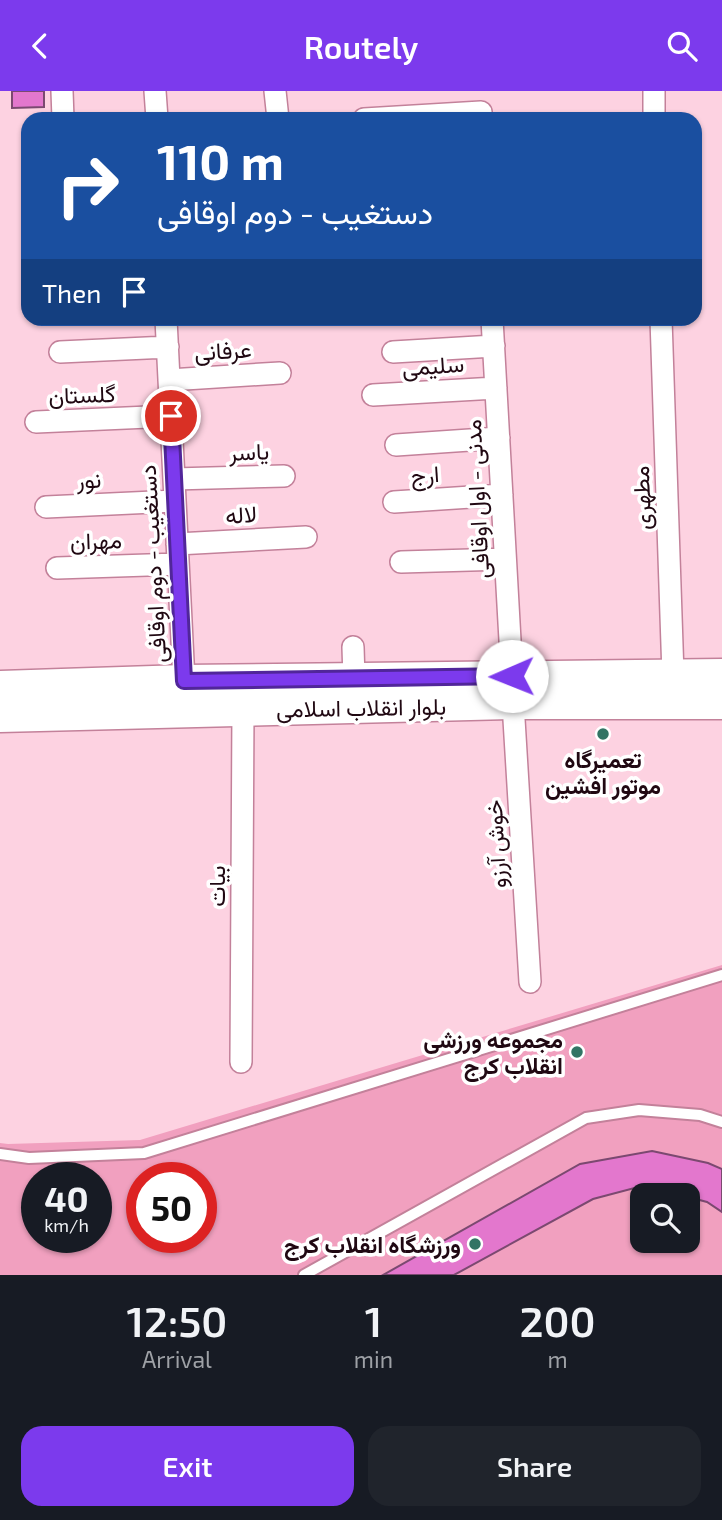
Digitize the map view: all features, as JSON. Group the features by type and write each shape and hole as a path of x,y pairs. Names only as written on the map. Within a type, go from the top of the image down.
{"main road":[{"name":"بلوار انقلاب اسلامی","path":"0,716 243,710 673,675 722,675"},
{"name":"بلوار انقلاب اسلامی","path":"0,687 354,679 722,703"}],"street":[{"path":"62,91 63,112"},
{"path":"155,91 156,112"},
{"path":"275,91 277,112"},
{"path":"654,91 654,112"},
{"path":"432,112 481,107"},
{"name":"دستغیب - دوم اوقافی","path":"166,326 184,681"},
{"name":"مدنی - اول اوقافی","path":"493,326 512,690"},
{"name":"مطهری","path":"661,326 673,675"},
{"path":"393,352 494,346"},
{"path":"60,352 168,347"},
{"name":"عرفانی","path":"169,380 280,373"},
{"name":"سلیمی","path":"373,395 496,388"},
{"name":"گلستان","path":"37,422 171,416"},
{"path":"396,445 499,438"},
{"name":"یاسر","path":"174,479 284,476"},
{"name":"ارج","path":"394,502 502,495"},
{"name":"نور","path":"47,506 176,501"},
{"name":"لاله","path":"178,554 306,537"},
{"name":"مهران","path":"57,568 178,554"},
{"path":"401,562 506,559"},
{"path":"353,647 354,679"},
{"name":"خوش آرزو","path":"512,690 530,982"},
{"name":"بیات","path":"241,1062 243,710"}],"lane":[{"path":"0,1154 29,1158 144,1153 722,975"},
{"path":"304,1275 586,1118 639,1110 700,1115 722,1122"}],"shaded area":[{"name":"مجموعه ورزشی انقلاب کرج","path":"722,965 722,1275 0,1275 0,1143 140,1140"}],"building":[{"path":"12,91 44,91 44,107 12,108"},
{"name":"ورزشگاه انقلاب کرج","path":"652,1151 708,1163 722,1169 722,1212 700,1200 700,1183 630,1183 630,1189 593,1199 454,1275 383,1275 580,1164"}],"place":[{"name":"تعمیرگاه موتور افشین","path":"603,734"},
{"name":"مجموعه ورزشی انقلاب کرج","path":"577,1052"},
{"name":"ورزشگاه انقلاب کرج","path":"475,1244"}],"route":[{"path":"171,416 184,681 512,676"}]}
